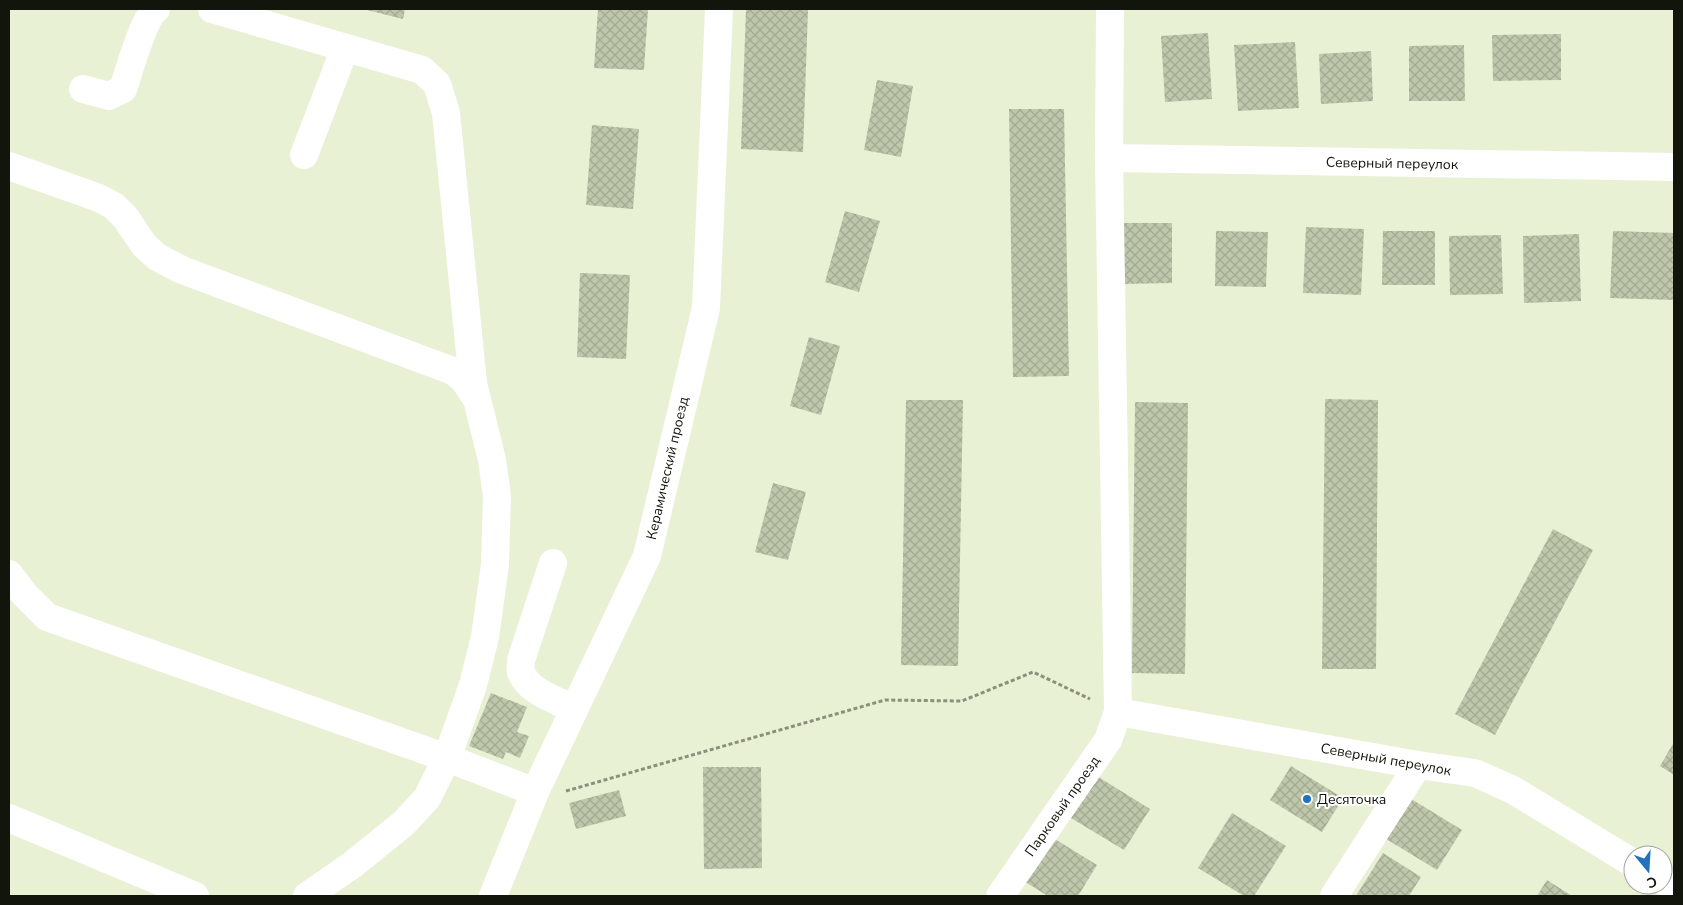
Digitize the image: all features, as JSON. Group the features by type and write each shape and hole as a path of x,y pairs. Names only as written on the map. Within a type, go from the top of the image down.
{"street":[{"path":"83,89 109,96 123,89 146,23 156,9"},
{"path":"212,9 422,70 437,84 447,121 473,383 492,460 497,496 495,565 485,638 473,685 447,758 427,798 404,823 352,865 307,896"},
{"name":"Керамический проезд","path":"493,896 536,788 647,556 706,308 719,9"},
{"path":"1110,9 1109,158 1118,712"},
{"path":"304,155 345,48"},
{"name":"Северный переулок","path":"1109,158 1674,167"},
{"path":"9,166 99,198 114,206 125,217 144,245 157,257 182,270 453,371 464,380 479,404"},
{"path":"554,563 521,660 521,672 527,682 535,689 574,709"},
{"path":"9,574 24,594 47,617 536,788"},
{"name":"Северный переулок","path":"1118,712 1418,765 1475,773 1513,790 1623,857"},
{"name":"Парковый проезд","path":"1000,896 1108,740 1118,712"},
{"path":"1334,896 1418,765"},
{"path":"9,818 195,896"}],"path":[{"path":"536,788 555,794 885,700 962,701 1033,672 1118,712"}],"building":[{"path":"363,9 405,9 403,19"},
{"path":"598,9 648,9 644,70 594,68"},
{"path":"746,9 808,9 803,152 741,149"},
{"path":"1208,33 1212,99 1165,102 1161,36"},
{"path":"1561,34 1561,80 1493,81 1492,35"},
{"path":"1295,42 1299,108 1238,111 1234,45"},
{"path":"1464,45 1465,101 1409,101 1409,46"},
{"path":"1371,51 1373,101 1321,104 1319,54"},
{"path":"877,80 913,86 901,157 864,150"},
{"path":"1009,109 1064,109 1069,376 1013,377"},
{"path":"592,125 639,129 633,209 586,205"},
{"path":"845,211 880,221 859,292 825,282"},
{"path":"1123,223 1172,223 1172,283 1123,284"},
{"path":"1306,227 1364,229 1361,295 1303,293"},
{"path":"1216,231 1268,232 1266,287 1215,286"},
{"path":"1383,231 1435,231 1435,285 1382,285"},
{"path":"1613,231 1674,233 1674,300 1610,298"},
{"path":"1579,234 1581,301 1524,303 1523,236"},
{"path":"1501,235 1503,294 1450,295 1449,236"},
{"path":"580,273 630,275 626,359 577,357"},
{"path":"809,337 840,346 821,415 790,406"},
{"path":"1325,399 1378,400 1376,669 1322,669"},
{"path":"906,400 963,400 958,666 901,665"},
{"path":"1135,402 1188,403 1185,674 1132,673"},
{"path":"773,483 806,492 788,560 755,552"},
{"path":"1553,529 1593,550 1495,735 1455,714"},
{"path":"491,693 527,707 517,732 529,736 520,758 506,752 503,759 469,746"},
{"path":"1674,742 1674,775 1660,766"},
{"name":"Десяточка","path":"1291,766 1343,798 1322,832 1270,800"},
{"path":"703,767 761,767 762,868 704,869"},
{"path":"1092,773 1150,809 1124,850 1066,815"},
{"path":"619,790 626,816 576,829 569,803"},
{"path":"1408,797 1462,830 1437,870 1383,837"},
{"path":"1232,813 1286,846 1254,896 1244,896 1198,868"},
{"path":"1050,836 1097,865 1078,896 1048,896 1022,880"},
{"path":"1383,853 1421,877 1409,896 1356,896"},
{"path":"1547,880 1572,896 1537,896"}],"place":[{"name":"Десяточка","path":"1307,799"}]}
